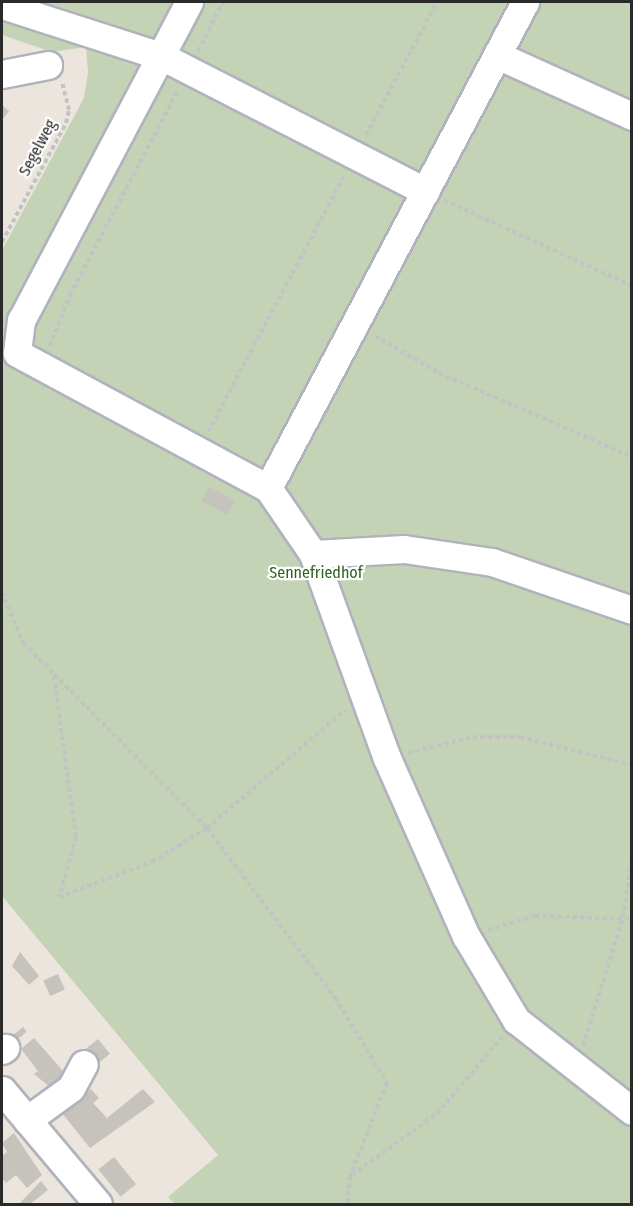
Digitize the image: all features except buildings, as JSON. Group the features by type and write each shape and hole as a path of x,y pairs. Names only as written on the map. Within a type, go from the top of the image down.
{"street":[{"path":"189,2 21,320 17,352 44,370 197,454 268,488 313,554 387,758 466,936 516,1020 632,1111"},
{"path":"268,488 525,2"},
{"path":"2,6 161,56 425,190"},
{"path":"497,55 632,116"},
{"path":"2,74 48,65"},
{"path":"313,554 404,549 492,562 632,610"},
{"path":"27,1120 71,1088 84,1064"},
{"path":"2,1090 98,1204"}],"path":[{"path":"44,370 70,295 223,2"},
{"path":"197,454 437,2"},
{"name":"Segelweg","path":"2,242 66,123 68,96 48,65"},
{"path":"425,190 632,286"},
{"path":"354,324 439,373 632,457"},
{"path":"2,592 23,643 207,828 335,998 387,1083 350,1176 347,1204"},
{"path":"54,674 76,837 59,897 152,862 207,828 363,693"},
{"path":"387,758 473,737 520,737 632,765"},
{"path":"576,1069 623,917 632,858"},
{"path":"466,936 535,916 632,919"},
{"path":"350,1176 437,1114 516,1020"}],"green space":[{"name":"Sennefriedhof","path":"2,2 631,2 631,1204 175,1204 168,1197 218,1155 2,896 2,250 84,98 88,72 86,47 52,52 2,35"}]}
